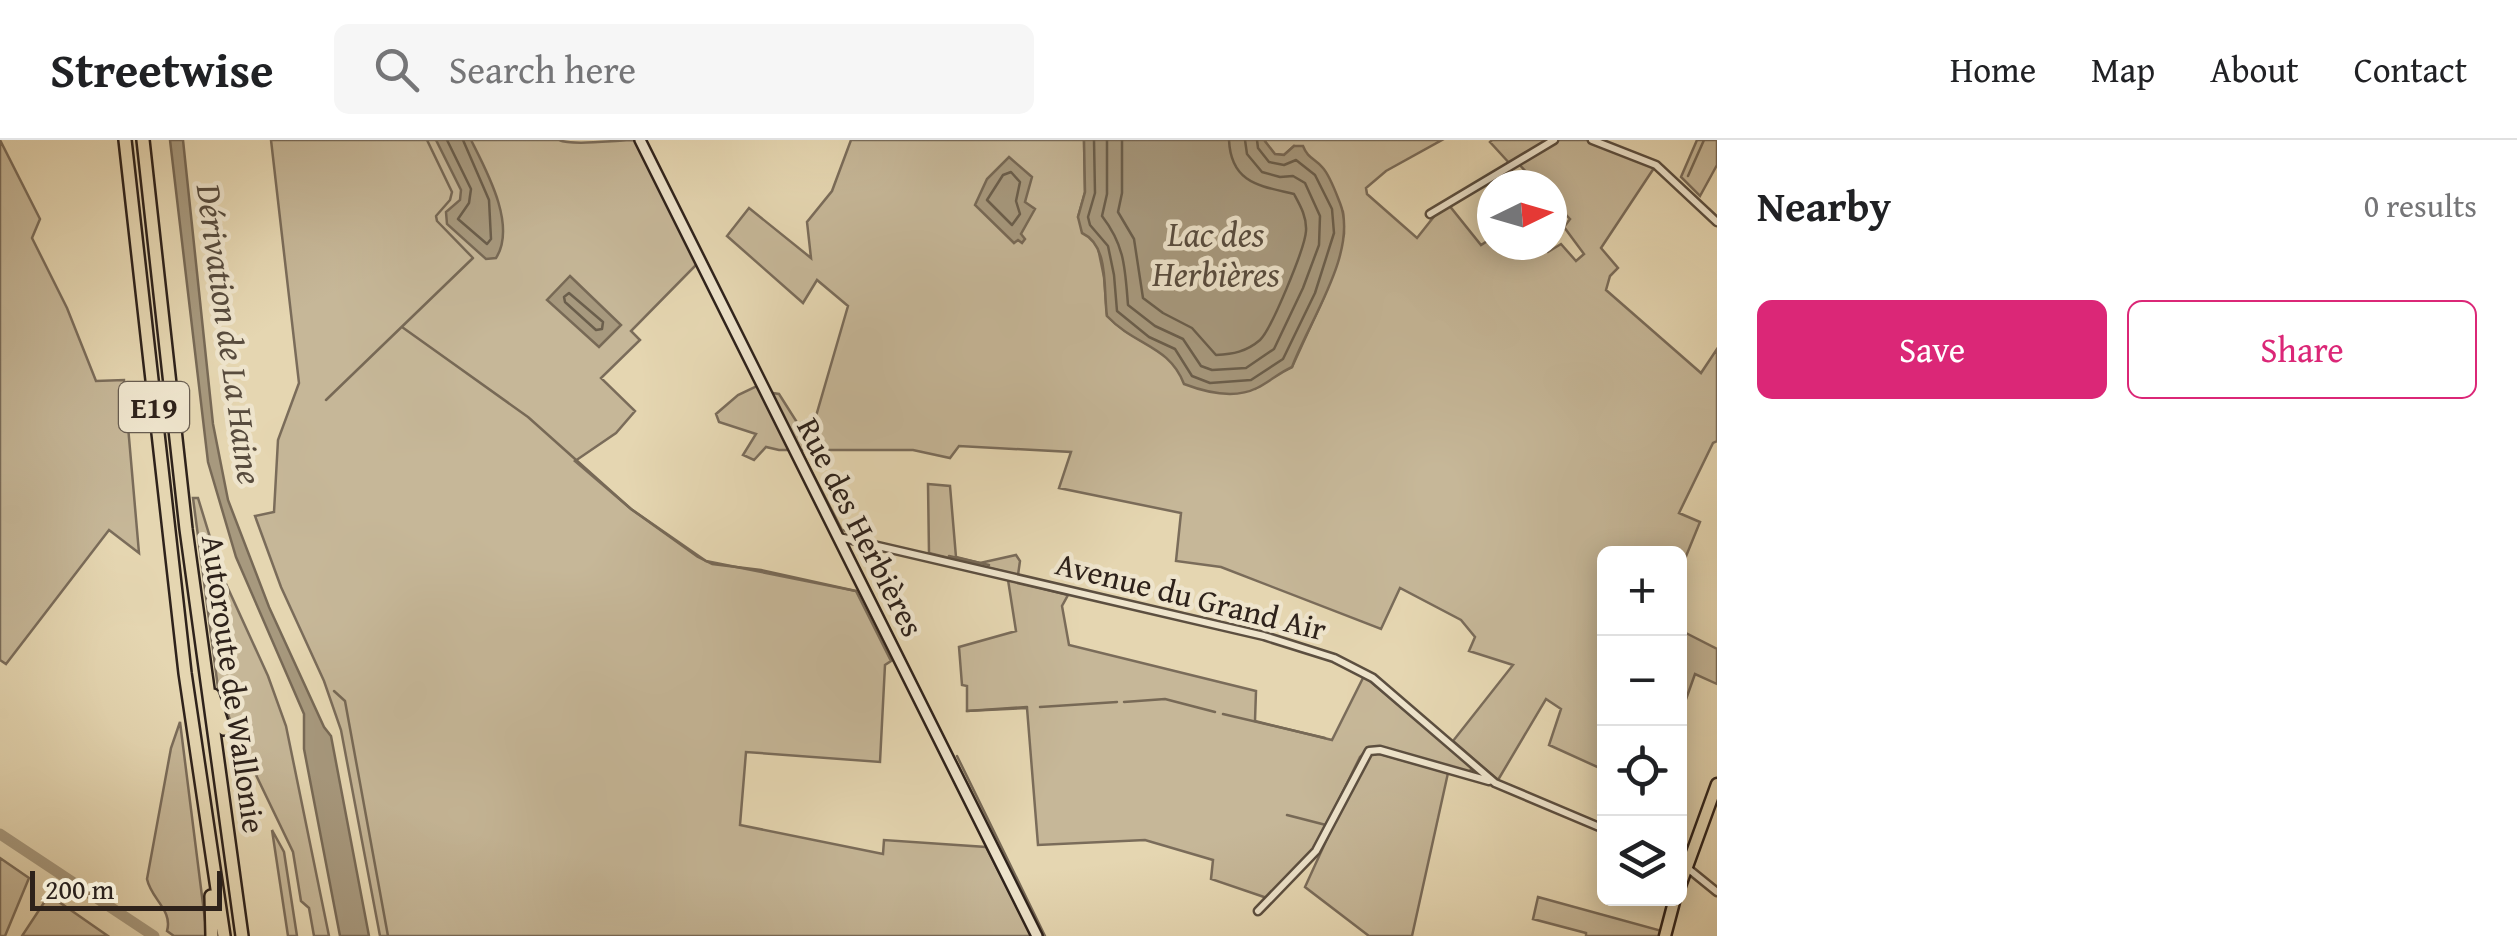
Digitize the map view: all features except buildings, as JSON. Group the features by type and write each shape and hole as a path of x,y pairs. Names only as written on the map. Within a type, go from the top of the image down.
{"highway":[{"name":"Autoroute de Wallonie","path":"125,140 183,655 224,936"},
{"name":"Autoroute de Wallonie","path":"142,140 203,662 242,936"},
{"path":"203,662 224,729"},
{"path":"211,857 212,936"}],"main road":[{"path":"1687,855 1717,784"},
{"path":"1665,936 1673,906"}],"street":[{"name":"Rue des Herbières","path":"640,140 1037,936"},
{"path":"1430,214 1554,140"},
{"path":"1592,140 1656,165 1717,222"},
{"name":"Avenue du Grand Air","path":"838,537 1264,636 1334,658 1373,678 1495,783 1597,826"},
{"path":"1258,911 1316,850 1368,750 1380,750 1495,783"},
{"path":"1687,867 1717,892"}],"shaded area":[{"path":"0,140 40,219 32,238 67,308 96,381 124,380 139,553 109,530 6,664 0,660"},
{"path":"271,140 636,140 697,264 631,331 640,340 601,378 635,411 616,433 575,461 631,509 706,561 856,591 891,661 885,665 880,762 746,752 740,825 883,854 884,840 986,847 1032,936 380,936 341,730 255,516 274,512 278,440 299,383"},
{"path":"851,140 1084,140 1085,192 1078,217 1098,248 1107,316 1177,366 1255,389 1292,367 1324,297 1344,234 1343,212 1308,158 1294,146 1284,155 1274,154 1264,140 1442,140 1386,171 1366,188 1367,194 1417,238 1448,204 1477,240 1477,260 1567,260 1567,251 1576,261 1584,254 1567,231 1567,170 1524,170 1518,163 1554,140 1592,140 1656,165 1601,248 1618,268 1610,276 1606,290 1701,373 1717,349 1717,441 1679,513 1700,522 1687,554 1687,546 1597,546 1597,767 1549,745 1561,709 1546,699 1498,780 1453,741 1513,665 1469,651 1475,637 1461,620 1400,588 1381,629 1221,567 1176,561 1181,513 1059,488 1071,452 959,446 950,458 913,450 766,447 754,460 743,455 756,434 719,422 716,414 738,395 761,384 766,392 779,394 798,424 816,416 848,306 817,280 803,303 727,236 749,208 811,258 807,222 832,191"},
{"path":"1492,140 1550,140 1511,165"},
{"path":"1697,140 1717,140 1717,165 1700,196 1681,177"},
{"path":"928,484 950,486 956,557 980,563 1016,555 1020,561 1018,575 929,553"},
{"path":"193,498 198,498 221,573 286,726 329,936 314,936 309,908 301,901 293,852 218,688"},
{"path":"1008,580 1068,595 1062,606 1069,645 1256,691 1255,721 1332,740 1364,676 1472,767 1469,773 1368,749 1360,757 1316,846 1267,898 1211,879 1213,860 1145,840 1038,845 1027,708 967,711 967,686 962,685 959,647 1016,631"},
{"path":"1687,634 1717,649 1717,684 1695,674 1687,696"},
{"path":"180,722 207,936 174,936 167,931 167,917 147,879 171,748"},
{"path":"1373,752 1448,773 1412,936 1369,936 1305,887 1363,760"},
{"path":"272,830 284,852 297,936 288,936"},
{"path":"0,858 29,878 5,936 0,936"},
{"path":"49,895 108,936 22,936"},
{"path":"1538,897 1662,931 1660,936 1586,936 1533,919"}],"water":[{"path":"170,140 183,140 213,424 228,500 269,607 331,736 369,936 340,936 304,749 304,714 236,557 208,462"},
{"path":"436,140 471,140 501,214 502,245 496,258 486,259 447,224 446,212 460,200 461,190"},
{"name":"Lac des Herbières","path":"1084,140 1264,140 1275,154 1284,155 1294,146 1303,146 1328,175 1340,203 1343,243 1329,286 1292,367 1248,391 1230,394 1201,390 1184,384 1170,361 1107,316 1101,258 1091,239 1082,233 1078,217 1085,192"},
{"path":"1009,157 1032,177 1025,202 1035,209 1021,234 1025,239 1022,243 1014,243 975,205 987,179"},
{"path":"570,276 621,325 599,347 547,300"}],"waterway":[{"path":"326,400 473,258 437,221 436,216 452,192 427,140"},
{"path":"1688,176 1704,140"},
{"path":"402,327 528,417 631,509 698,557 712,564 761,570 856,591"},
{"path":"795,439 842,530 860,535"},
{"path":"949,556 989,565"},
{"path":"334,691 345,701 388,936"},
{"path":"1124,702 1165,699 1215,712"},
{"path":"1040,707 1117,702"},
{"path":"967,711 1027,707"},
{"path":"1223,714 1325,738"},
{"path":"957,756 1045,936"},
{"path":"1287,815 1326,825"},
{"path":"0,834 154,936"}],"water label":[{"name":"Dérivation de La Haine","path":"230,334"}]}
